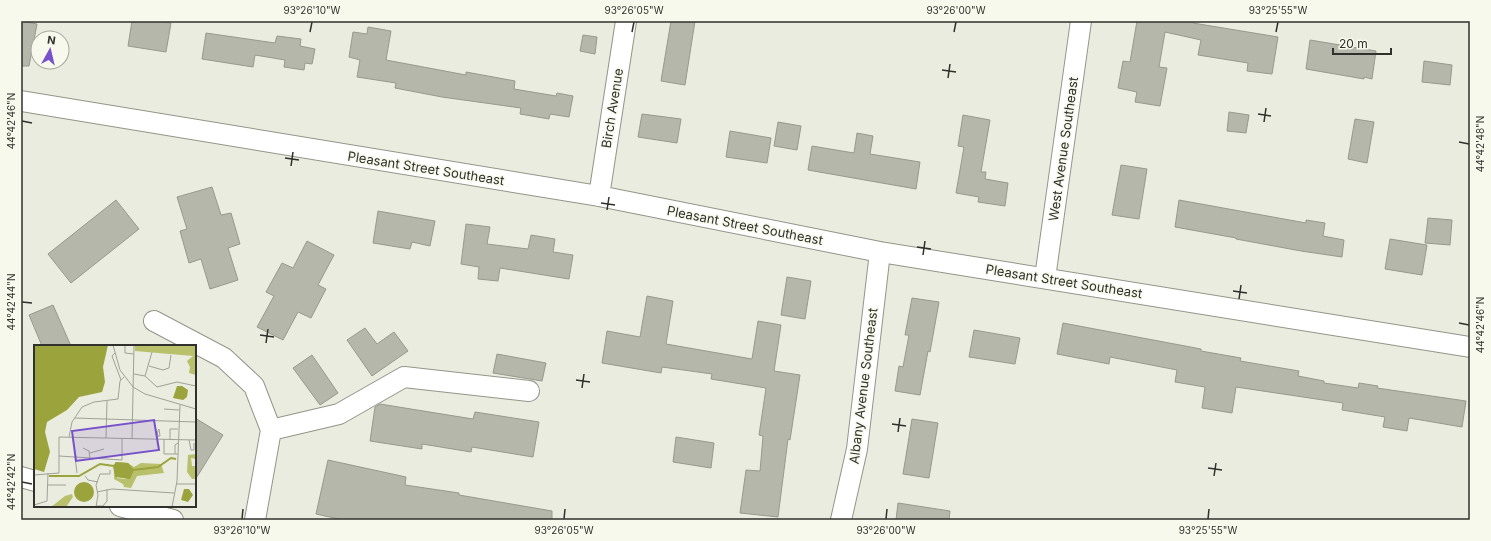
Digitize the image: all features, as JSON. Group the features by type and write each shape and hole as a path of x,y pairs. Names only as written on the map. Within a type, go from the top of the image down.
{"street":[{"name":"Birch Avenue","path":"599,196 626,21"},
{"name":"West Avenue Southeast","path":"1045,278 1081,21"},
{"name":"Pleasant Street Southeast","path":"21,101 599,196 880,252 1470,347"},
{"name":"Albany Avenue Southeast","path":"841,520 857,450 880,252"},
{"path":"154,321 224,358 254,386 271,430 255,520"},
{"path":"271,430 339,414 404,377 529,391"},
{"path":"21,477 34,481"},
{"path":"124,507 173,520"}],"building":[{"path":"21,21 37,24 36,30 30,30 29,66 21,66"},
{"path":"132,21 157,21 171,23 166,52 128,46"},
{"path":"671,21 695,21 685,85 661,81"},
{"path":"1137,21 1193,21 1193,23 1278,37 1272,74 1247,71 1248,63 1198,55 1201,40 1165,32 1159,67 1167,68 1160,106 1135,102 1137,92 1118,88 1123,61 1130,62"},
{"path":"368,27 391,31 386,60 466,75 466,72 515,81 514,89 556,96 557,93 573,96 569,117 550,114 549,119 520,114 521,108 442,97 395,88 396,83 357,77 360,60 349,57 353,32 367,34"},
{"path":"206,33 275,43 277,36 301,39 300,46 315,49 312,64 305,63 304,70 284,67 285,60 255,55 253,67 202,59"},
{"path":"583,35 597,37 595,54 580,51"},
{"path":"1310,40 1376,51 1372,79 1306,69"},
{"path":"1424,61 1452,65 1450,85 1422,82"},
{"path":"1229,112 1249,115 1246,133 1227,131"},
{"path":"642,114 681,119 677,143 638,137"},
{"path":"963,115 990,120 981,172 986,172 985,179 1008,183 1005,206 978,202 979,197 956,193 964,147 958,146"},
{"path":"1355,119 1374,122 1367,163 1348,159"},
{"path":"778,122 801,126 797,150 774,146"},
{"path":"730,131 771,138 767,163 726,157"},
{"path":"857,133 873,136 870,154 920,162 916,189 808,170 812,146 854,153"},
{"path":"1121,165 1147,169 1139,219 1112,215"},
{"path":"212,187 221,215 231,213 240,244 228,248 238,280 210,289 201,259 189,263 180,231 187,229 177,197"},
{"path":"116,200 139,229 71,283 48,254"},
{"path":"1179,200 1306,223 1306,220 1325,223 1323,236 1344,240 1342,257 1301,251 1175,227"},
{"path":"378,211 435,221 430,246 412,242 410,249 373,243"},
{"path":"1428,218 1452,220 1450,245 1425,243"},
{"path":"466,224 490,227 487,244 528,249 531,235 555,239 553,252 573,255 569,279 500,268 498,281 478,279 479,267 461,264"},
{"path":"1390,239 1427,245 1422,275 1385,269"},
{"path":"307,241 334,255 318,285 326,289 311,318 298,312 283,340 257,327 274,296 266,292 282,263 293,268"},
{"path":"787,277 811,281 805,319 781,315"},
{"path":"647,296 673,301 666,344 752,359 758,321 781,325 774,371 800,375 790,440 788,439 778,517 740,513 746,470 760,471 763,436 759,435 766,388 711,379 712,374 662,367 661,373 602,363 607,331 640,337"},
{"path":"912,298 939,302 920,395 895,391 899,366 903,367 909,335 905,335"},
{"path":"53,305 71,345 42,345 29,315"},
{"path":"1063,323 1201,349 1201,351 1241,358 1240,361 1299,371 1298,376 1324,381 1324,383 1358,388 1359,383 1378,386 1377,388 1466,401 1462,427 1409,418 1407,431 1383,427 1385,417 1342,410 1343,403 1236,387 1232,413 1202,408 1205,387 1175,382 1177,370 1110,357 1109,364 1057,354"},
{"path":"365,328 377,344 394,332 408,351 372,376 347,340"},
{"path":"974,330 1020,338 1015,364 969,357"},
{"path":"497,354 546,363 542,381 493,373"},
{"path":"312,355 338,393 320,405 293,368"},
{"path":"380,404 473,419 475,412 539,422 533,457 472,447 471,452 422,444 422,449 370,441 375,407"},
{"path":"196,419 223,435 196,478"},
{"path":"912,419 938,423 929,478 903,474"},
{"path":"676,437 714,443 711,468 673,462"},
{"path":"328,460 406,477 405,485 459,493 459,495 552,511 552,520 343,520 316,514"},
{"path":"898,503 950,511 949,520 896,520"}]}
